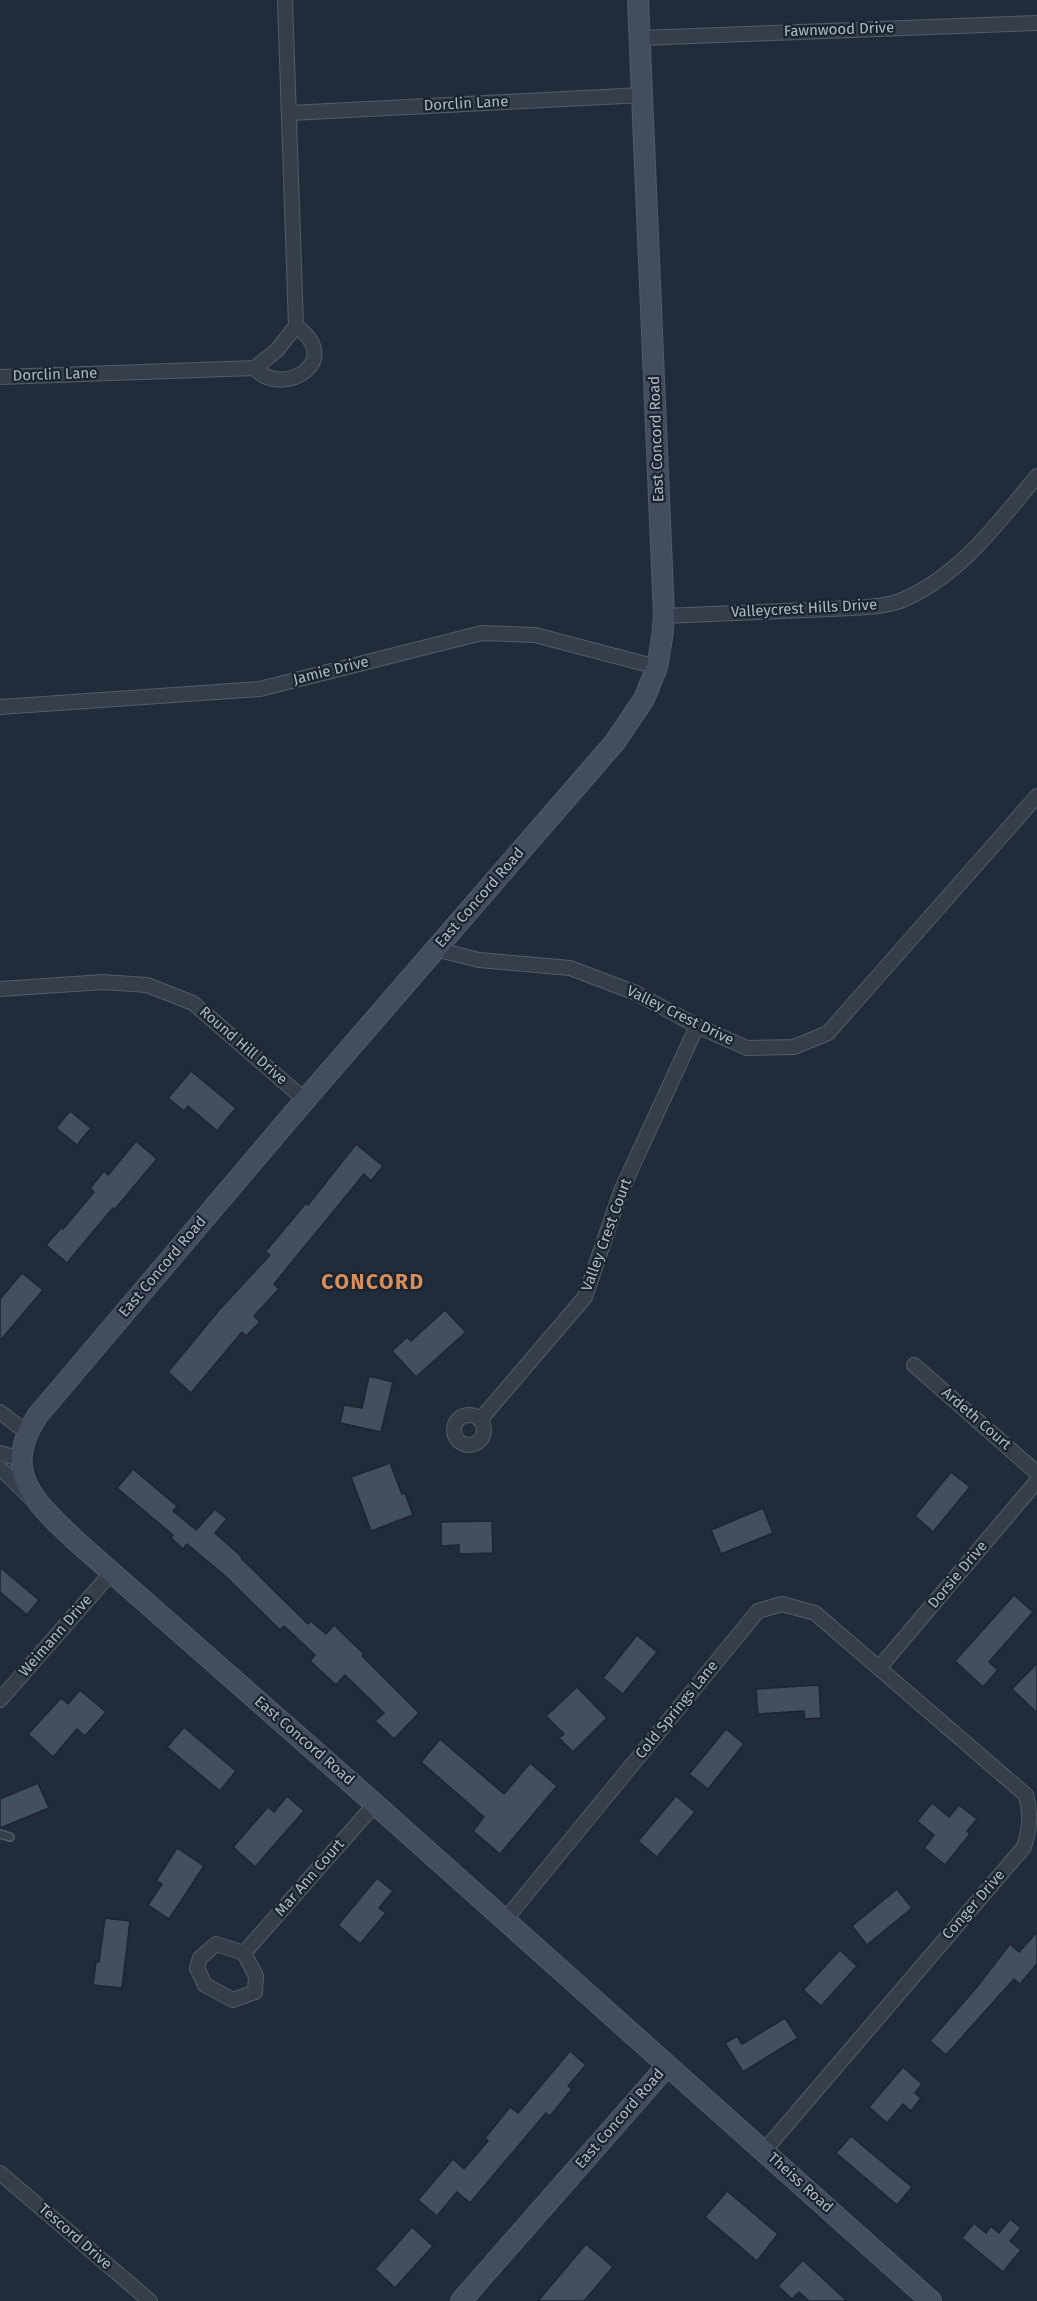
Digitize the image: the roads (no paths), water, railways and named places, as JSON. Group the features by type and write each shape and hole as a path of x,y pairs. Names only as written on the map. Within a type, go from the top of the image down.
{"street":[{"path":"255,368 277,350 296,326 285,0"},
{"name":"East Concord Road","path":"466,2299 667,2066 47,1514 28,1488 20,1459 26,1432 38,1415 305,1100 615,742 645,699 657,667 664,616 638,0"},
{"name":"Fawnwood Drive","path":"640,38 1037,23"},
{"name":"Dorclin Lane","path":"290,113 643,95"},
{"name":"Dorclin Lane","path":"0,377 255,368 266,377 292,378 312,367 315,357 309,335 296,326"},
{"name":"Valleycrest Hills Drive","path":"664,616 854,608 900,601 960,565 1037,477"},
{"name":"Jamie Drive","path":"0,707 260,689 482,633 535,636 657,667"},
{"name":"Valley Crest Drive","path":"435,949 479,960 570,968 636,993 697,1026 747,1048 794,1047 828,1033 1037,796"},
{"name":"Round Hill Drive","path":"0,989 103,982 147,985 193,1003 305,1100"},
{"name":"Valley Crest Court","path":"480,1420 585,1297 621,1191 697,1026"},
{"name":"Ardeth Court","path":"914,1365 1037,1473"},
{"path":"0,1412 26,1432"},
{"path":"0,1453 20,1459"},
{"path":"0,1468 47,1514"},
{"name":"Dorsie Drive","path":"879,1668 1037,1481"},
{"name":"Weimann Drive","path":"0,1700 112,1572"},
{"name":"Cold Springs Lane","path":"505,1920 758,1611 782,1604 815,1613 879,1668"},
{"name":"Conger Drive","path":"764,2151 1024,1847 1030,1827 1030,1810 1026,1795 879,1668"},
{"name":"Mar Ann Court","path":"244,1953 375,1804"},
{"path":"216,1944 244,1953 256,1976 255,1992 232,2000 205,1985 197,1968 200,1958 216,1944"},
{"name":"Theiss Road","path":"667,2066 932,2301"},
{"name":"Tescord Drive","path":"0,2173 150,2301"}],"lane":[{"path":"0,1834 10,1837"}],"district":[{"name":"CONCORD","path":"373,1283"}]}
